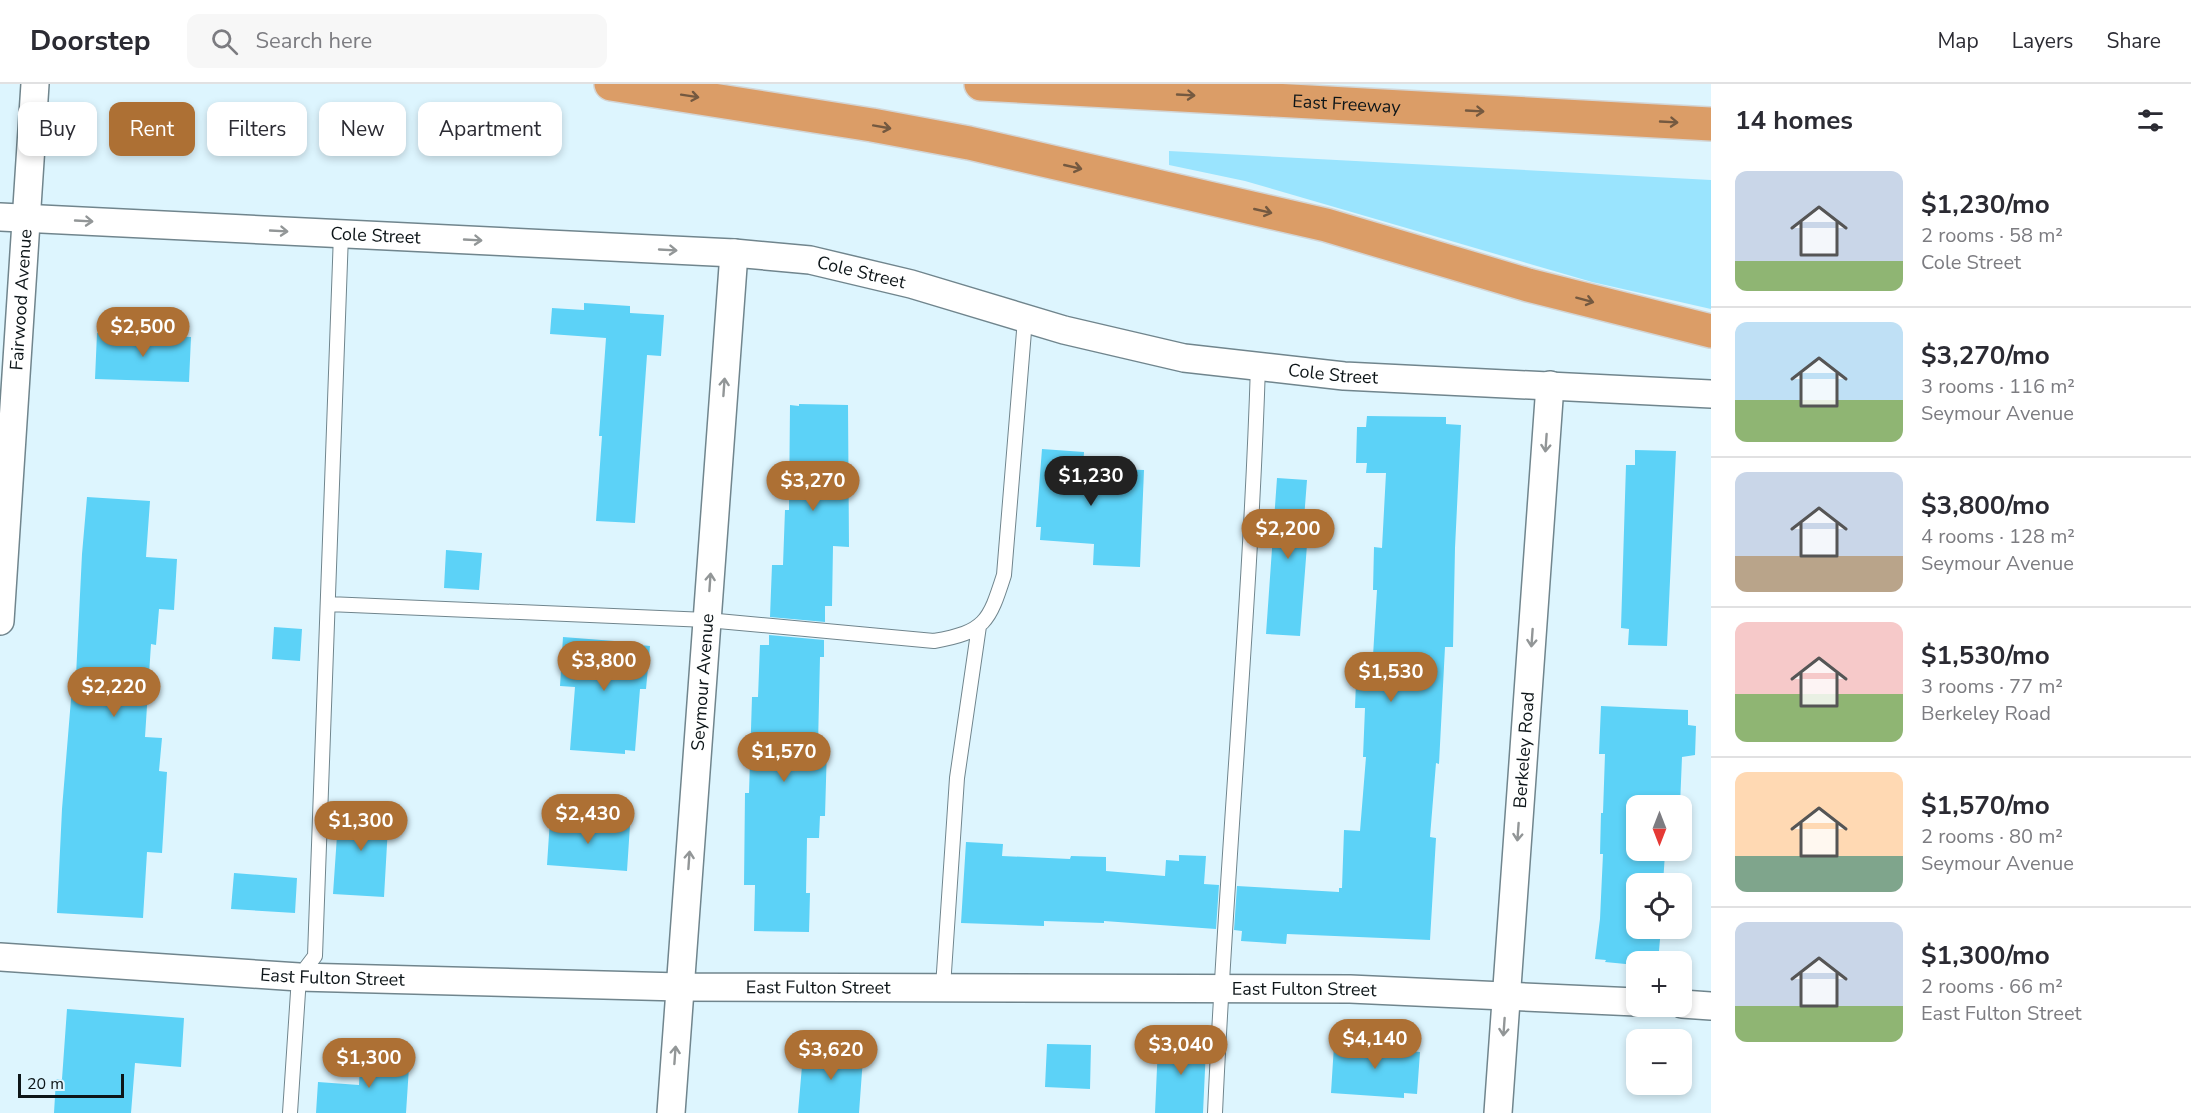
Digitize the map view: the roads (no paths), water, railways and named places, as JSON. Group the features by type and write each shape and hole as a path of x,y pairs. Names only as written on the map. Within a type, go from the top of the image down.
{"highway":[{"path":"611,84 872,125 981,146 1326,225 1528,285 1711,331"},
{"name":"East Freeway","path":"981,84 1711,124"}],"street":[{"name":"Fairwood Avenue","path":"0,621 13,218 35,84"},
{"name":"Cole Street","path":"13,218 734,253 810,260 911,284 1064,330 1184,358 1344,376 1711,394"},
{"name":"Seymour Avenue","path":"671,1113 734,253"},
{"name":"Berkeley Road","path":"1498,1113 1550,385"},
{"name":"East Fulton Street","path":"0,957 299,977 680,987 1350,988 1626,1002"},
{"path":"1692,1005 1711,1006"}],"lane":[{"path":"290,1113 299,977 315,956 341,234"},
{"path":"327,604 707,620 934,641 956,637 980,626 994,608 1005,575 1025,319"},
{"path":"1215,1113 1220,988 1234,812 1256,449 1258,366"},
{"path":"943,987 957,778 980,626"}]}
